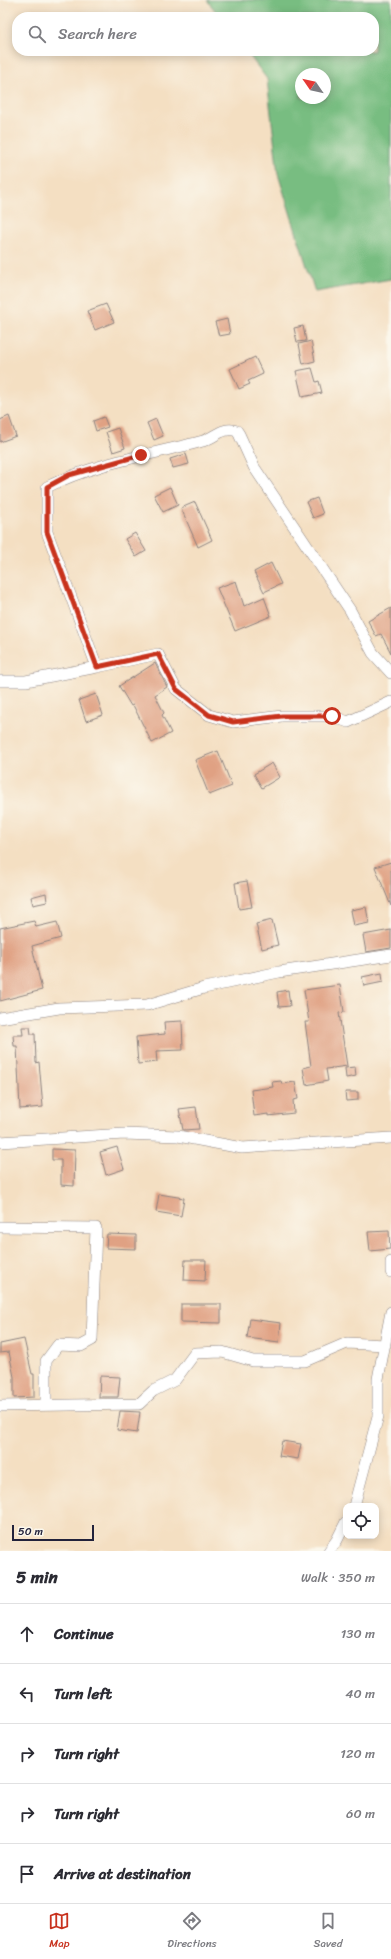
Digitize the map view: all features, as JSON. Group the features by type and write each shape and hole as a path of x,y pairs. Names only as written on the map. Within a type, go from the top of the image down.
{"street":[{"path":"97,667 47,532 47,487 69,475 141,455 205,440 227,429 232,429 240,434 254,467 350,610 373,653 391,673"},
{"path":"0,681 26,681 158,654 176,689 209,715 233,722 282,716 332,716 348,722 391,702"},
{"path":"0,1018 59,1008 147,1005 204,988 279,972 391,955"},
{"path":"0,1142 124,1134 178,1136 242,1148 391,1138"},
{"path":"0,1227 96,1228 92,1340 81,1346 58,1345 46,1361 46,1405"},
{"path":"391,1262 391,1272"},
{"path":"355,1503 378,1416 378,1379 391,1312"},
{"path":"0,1406 139,1404 154,1391 175,1380 196,1353 222,1352 253,1361 305,1361 347,1343 385,1344"},
{"path":"329,1551 343,1528"}],"green space":[{"path":"207,0 391,0 391,279 315,292 278,174 267,79 250,56 379,56 379,12 216,12"}],"building":[{"path":"106,304 114,322 95,330 87,311"},
{"path":"227,319 230,334 219,336 215,322"},
{"path":"303,326 306,341 297,342 294,328"},
{"path":"311,341 315,361 303,364 299,344"},
{"path":"255,357 263,374 248,381 250,384 239,389 230,369"},
{"path":"312,368 316,382 319,381 322,393 302,397 296,371"},
{"path":"9,416 16,436 0,442 0,420"},
{"path":"104,417 108,427 96,431 93,421"},
{"path":"156,419 163,436 154,440 147,423"},
{"path":"118,428 125,448 113,452 106,432"},
{"path":"186,454 189,464 173,468 170,459"},
{"path":"170,487 178,505 163,512 154,495"},
{"path":"317,498 323,514 313,518 306,502"},
{"path":"195,502 212,540 198,547 181,508"},
{"path":"135,533 146,551 136,557 125,539"},
{"path":"271,563 281,584 264,592 254,572"},
{"path":"236,581 244,606 264,597 271,616 235,631 217,588"},
{"path":"391,608 391,653 381,634 376,636 368,621"},
{"path":"155,663 167,687 155,695 164,713 162,715 171,733 152,743 133,705 131,706 119,686"},
{"path":"96,694 103,715 86,721 79,700"},
{"path":"218,751 232,786 209,795 195,760"},
{"path":"272,763 280,777 262,788 254,774"},
{"path":"391,862 391,906 375,867"},
{"path":"247,881 252,907 239,909 235,883"},
{"path":"46,893 47,902 33,905 31,897"},
{"path":"366,907 369,923 354,926 351,910"},
{"path":"272,920 278,945 262,949 256,924"},
{"path":"34,921 36,927 57,922 61,938 32,946 42,990 0,1001 0,928"},
{"path":"391,930 391,948 366,952 363,935"},
{"path":"382,973 383,982 364,986 362,977"},
{"path":"340,985 344,1012 339,1013 347,1066 326,1069 328,1081 306,1085 303,1068 311,1066 305,1022 309,1022 304,990"},
{"path":"288,990 290,1006 279,1007 277,992"},
{"path":"182,1021 183,1050 156,1051 157,1062 138,1064 136,1037 165,1034 164,1022"},
{"path":"22,1027 30,1027 31,1034 35,1034 36,1063 39,1062 43,1107 20,1109 17,1046 14,1046 13,1035 23,1035"},
{"path":"355,1067 356,1076 346,1078 345,1068"},
{"path":"281,1081 282,1084 295,1082 298,1099 293,1100 294,1113 254,1116 251,1090 273,1087 272,1082"},
{"path":"345,1092 358,1092 358,1100 346,1101"},
{"path":"196,1107 199,1129 183,1130 179,1109"},
{"path":"117,1147 124,1169 106,1175 100,1152"},
{"path":"52,1149 75,1150 74,1186 61,1185 61,1160 52,1160"},
{"path":"159,1194 184,1198 181,1216 156,1212"},
{"path":"389,1231 390,1249 370,1251 368,1232"},
{"path":"107,1234 136,1235 136,1249 106,1248"},
{"path":"185,1260 206,1260 205,1281 184,1280"},
{"path":"181,1304 221,1304 221,1323 181,1322"},
{"path":"250,1319 281,1323 279,1342 247,1338"},
{"path":"24,1339 32,1374 34,1374 34,1397 14,1398 14,1377 9,1352 0,1353 0,1344"},
{"path":"100,1376 120,1377 118,1397 99,1397"},
{"path":"120,1411 140,1412 137,1433 117,1430"},
{"path":"282,1441 301,1444 298,1459 279,1456"}],"route":[{"path":"141,455 69,475 47,487 47,532 97,667 158,654 176,689 209,715 233,722 282,716 332,716"}]}
